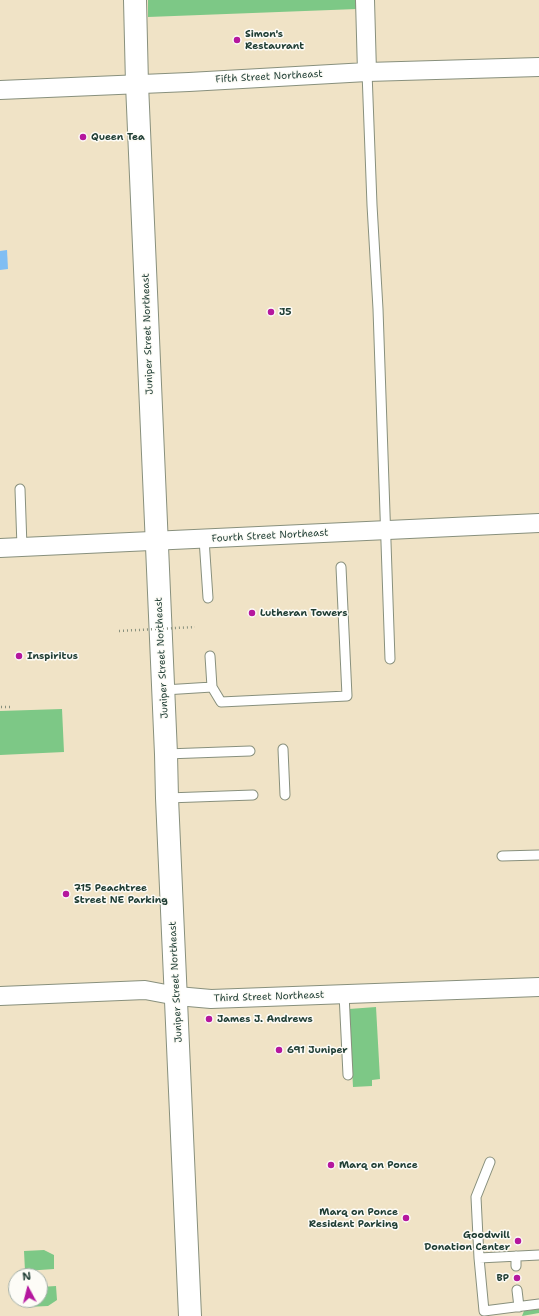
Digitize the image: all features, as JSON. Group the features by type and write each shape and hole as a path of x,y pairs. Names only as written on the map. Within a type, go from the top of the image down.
{"main road":[{"name":"Juniper Street Northeast","path":"135,0 137,84 190,1316"}],"street":[{"path":"365,0 367,72"},
{"name":"Fifth Street Northeast","path":"0,90 367,72 539,67"},
{"name":"Fourth Street Northeast","path":"0,548 539,523"},
{"name":"Third Street Northeast","path":"0,996 145,990 177,996 211,999 539,987"}],"lane":[{"path":"367,72 378,309 390,659"},
{"path":"20,489 22,547"},
{"path":"204,539 208,598"},
{"path":"210,656 212,687 220,702 347,696 341,567"},
{"path":"164,690 212,687"},
{"path":"283,749 285,795"},
{"path":"166,754 250,751"},
{"path":"167,798 252,795"},
{"path":"502,856 539,855"},
{"path":"344,994 348,1075"},
{"path":"490,1162 476,1197 479,1258 484,1311 508,1312 519,1307 539,1304"},
{"path":"479,1258 539,1255"},
{"path":"516,1256 516,1266"},
{"path":"518,1290 519,1307"}],"path":[{"path":"119,631 195,627"},
{"path":"1,707 14,707"}],"green space":[{"path":"148,0 357,0 357,9 148,17"},
{"path":"62,709 64,752 0,755 0,711"},
{"path":"376,1007 380,1079 372,1080 372,1086 353,1087 349,1009"},
{"path":"44,1250 54,1255 54,1269 25,1268 24,1251"},
{"path":"48,1286 56,1286 57,1300 48,1306"},
{"path":"539,1309 539,1313 522,1316 524,1311"}],"water":[{"path":"7,250 8,269 0,270 0,251"}],"place":[{"name":"Simon's Restaurant","path":"237,40"},
{"name":"Queen Tea","path":"83,137"},
{"name":"J5","path":"271,312"},
{"name":"Lutheran Towers","path":"252,613"},
{"name":"Inspiritus","path":"19,656"},
{"name":"715 Peachtree Street NE Parking","path":"66,894"},
{"name":"James J. Andrews","path":"209,1019"},
{"name":"691 Juniper","path":"279,1050"},
{"name":"Marq on Ponce","path":"331,1165"},
{"name":"Marq on Ponce Resident Parking","path":"406,1218"},
{"name":"Goodwill Donation Center","path":"518,1241"},
{"name":"BP","path":"517,1278"}]}
